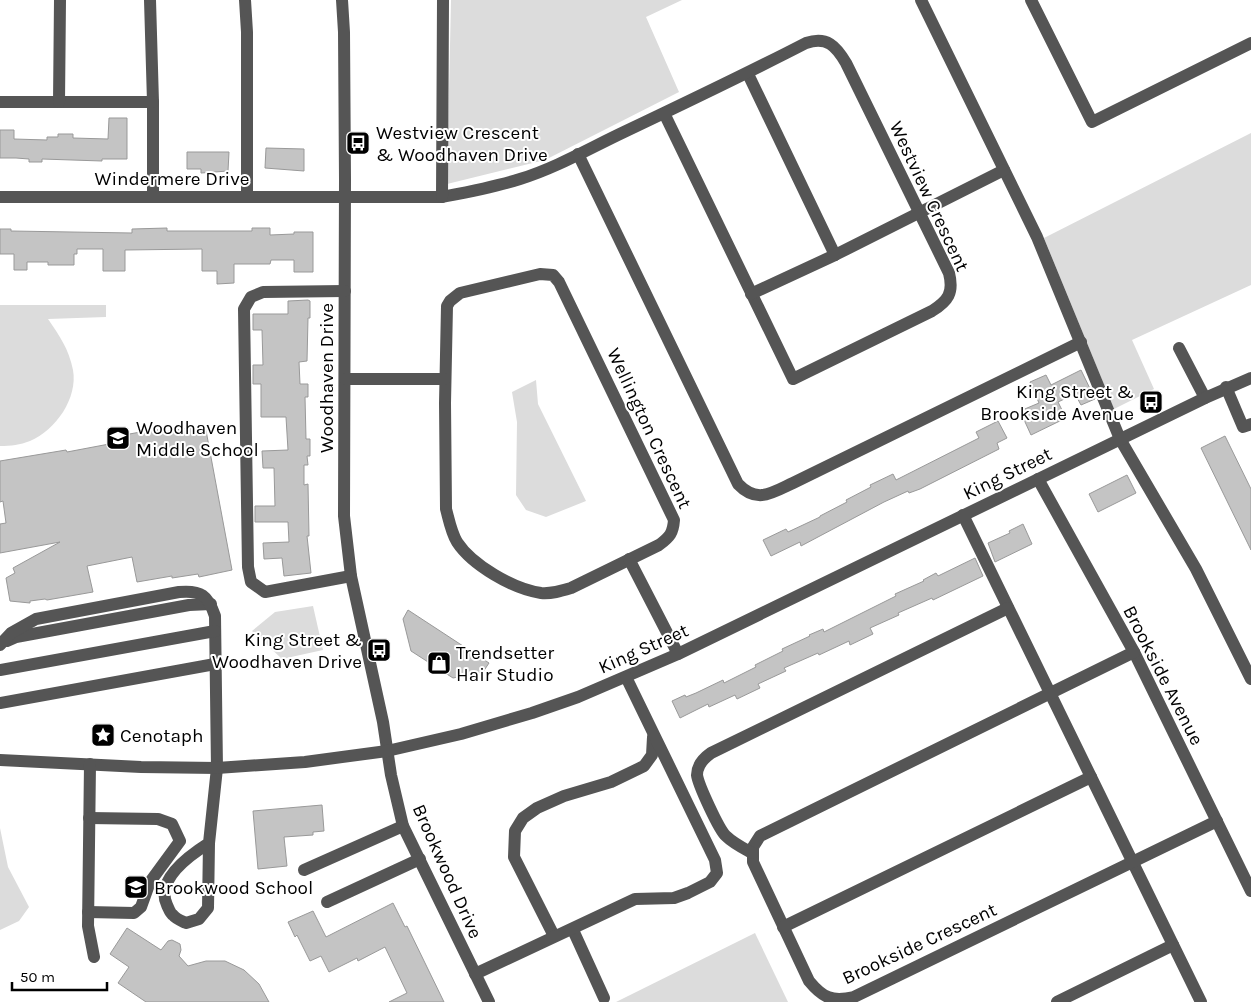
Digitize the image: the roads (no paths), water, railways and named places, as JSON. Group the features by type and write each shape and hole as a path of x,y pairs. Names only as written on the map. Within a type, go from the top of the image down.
{"street":[{"path":"59,102 60,0"},
{"path":"150,0 153,197"},
{"path":"245,0 247,32 247,196"},
{"name":"Woodhaven Drive","path":"342,0 344,32 345,197 344,516 350,576 388,751"},
{"path":"442,197 443,0"},
{"path":"921,0 1037,236 1120,439 1196,569 1251,679"},
{"path":"1031,0 1092,122 1251,43"},
{"name":"Westview Crescent","path":"345,197 442,197 520,180 578,154 664,113 748,74 814,40 822,40 836,48 846,63 949,273 952,284 949,297 942,305 932,311 793,379 664,113"},
{"path":"748,74 835,255"},
{"path":"0,102 153,102"},
{"path":"578,154 738,484 746,492 756,496 768,494 793,483 1081,342"},
{"path":"751,294 835,255 1004,170"},
{"name":"Windermere Drive","path":"0,197 345,197"},
{"name":"Wellington Crescent","path":"540,274 553,275 559,282 672,513 674,520 673,531 668,539 571,588 555,593 540,593 513,584 469,557 457,541 450,526 446,509 445,379 446,312 450,301 455,296 460,293 540,274"},
{"path":"345,291 263,292 251,297 244,309 248,557 251,582 265,592 350,576"},
{"path":"1179,348 1205,398"},
{"name":"King Street","path":"0,760 217,768 305,762 388,751 461,734 532,713 578,697 678,654 1226,387 1251,378"},
{"path":"345,379 445,379"},
{"path":"1226,387 1243,427 1251,424"},
{"name":"Brookside Avenue","path":"1038,479 1134,652 1251,891"},
{"path":"963,515 1200,1002"},
{"path":"629,559 678,654"},
{"path":"0,644 16,636 189,605 210,604 215,616 217,768 208,843 208,908 199,919 186,923 171,914 164,899 166,885 179,866 191,854 208,843"},
{"path":"1008,608 711,753 699,766 697,774 700,785 725,835 752,854 756,841 766,833 1134,652"},
{"path":"0,670 215,631"},
{"path":"0,703 215,664"},
{"path":"475,974 554,936 573,930 635,899 674,898 710,882 717,873 715,860 626,677"},
{"path":"644,766 652,755 653,735"},
{"name":"Brookwood Drive","path":"388,751 396,799 403,826 489,1002"},
{"path":"90,764 88,926 94,957"},
{"path":"554,936 514,857 515,831 523,818 537,808 564,796 616,780 644,766 660,766 674,775"},
{"path":"783,927 1091,777"},
{"path":"88,912 134,913 141,907 150,882 180,841 172,824 158,819 89,818"},
{"name":"Brookside Crescent","path":"752,854 756,870 810,981 830,999 844,1000 854,997 1217,821"},
{"path":"304,870 403,826"},
{"path":"327,902 420,859"},
{"path":"573,930 604,998"},
{"path":"1057,1002 1173,946"}],"place":[{"name":"Westview Crescent & Woodhaven Drive","path":"358,143"},
{"name":"King Street & Brookside Avenue","path":"1151,402"},
{"name":"Woodhaven Middle School","path":"118,438"},
{"name":"King Street & Woodhaven Drive","path":"379,650"},
{"name":"Trendsetter Hair Studio","path":"439,663"},
{"name":"Cenotaph","path":"103,735"},
{"name":"Brookwood School","path":"136,887"}]}
